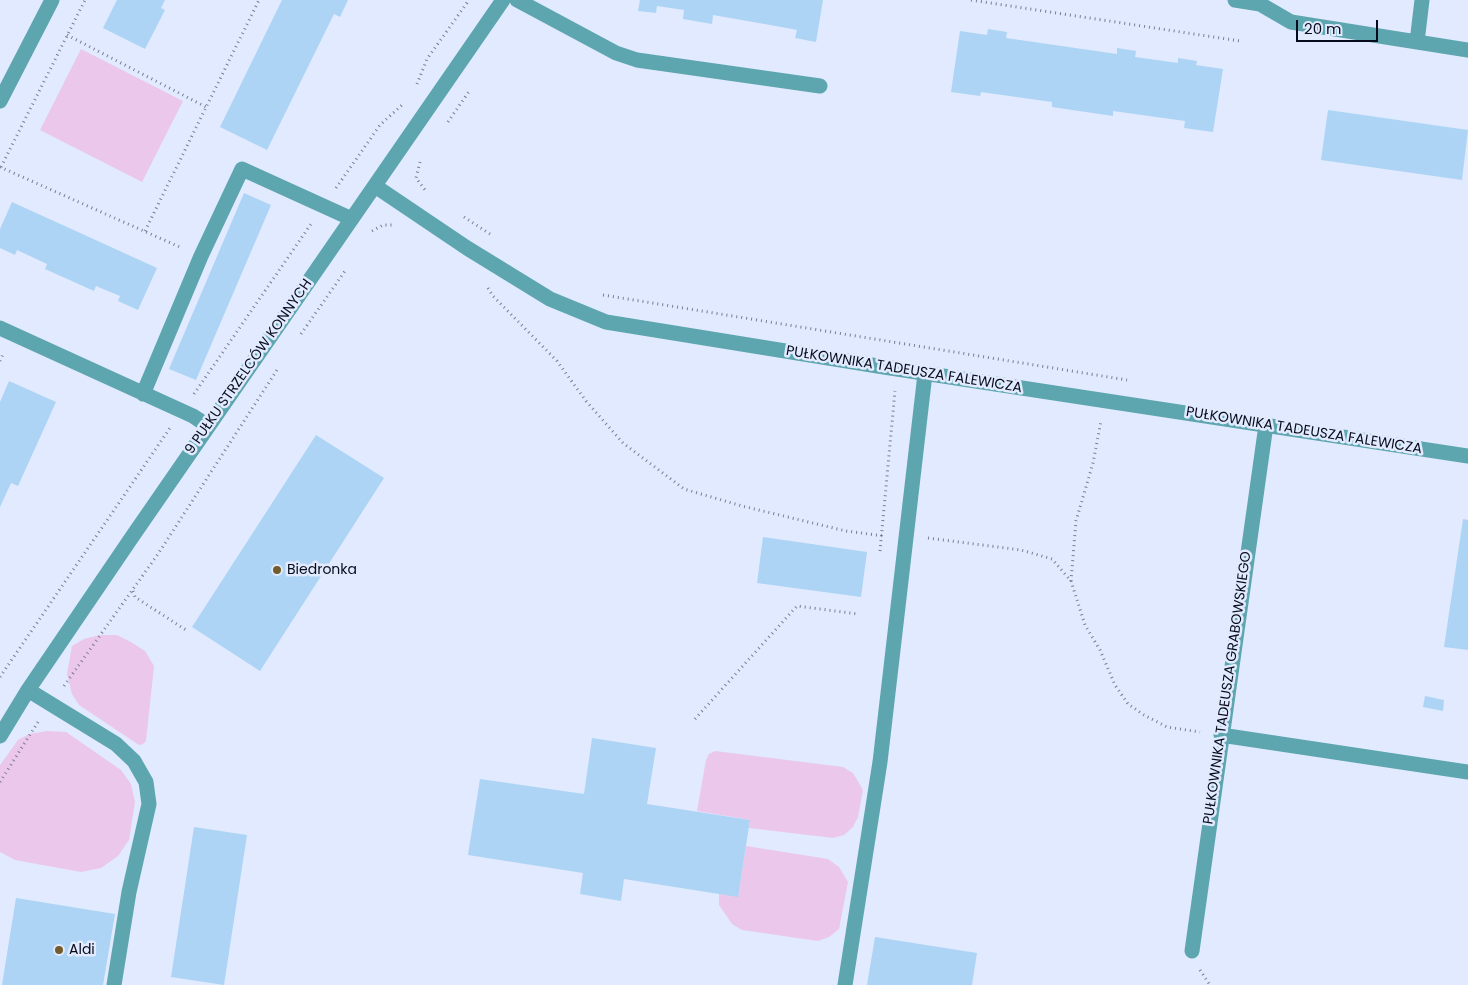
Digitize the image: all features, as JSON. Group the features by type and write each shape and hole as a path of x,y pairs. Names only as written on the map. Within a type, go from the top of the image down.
{"street":[{"path":"0,101 52,0"},
{"name":"9 PUŁKU STRZELCÓW KONNYCH","path":"0,736 28,690 208,426 503,0"},
{"path":"517,0 616,53 638,60 820,86"},
{"path":"1235,0 1260,4 1291,22 1468,50"},
{"path":"1417,42 1422,0"},
{"path":"142,394 201,256 242,169 352,219"},
{"name":"PUŁKOWNIKA TADEUSZA FALEWICZA","path":"375,186 467,248 550,299 606,322 1105,402 1468,456"},
{"path":"0,328 182,411 208,426"},
{"path":"842,978 857,855 906,539 925,374"},
{"name":"PUŁKOWNIKA TADEUSZA GRABOWSKIEGO","path":"1192,951 1266,426"},
{"path":"28,690 116,744 134,761 146,782 149,804 129,892 114,985"},
{"path":"1221,735 1468,772"}],"path":[{"path":"85,0 0,167 201,256"},
{"path":"145,231 259,0"},
{"path":"414,90 427,59 469,0"},
{"path":"971,0 1240,41"},
{"path":"67,35 206,107"},
{"path":"443,129 475,83"},
{"path":"0,677 380,125 405,102"},
{"path":"422,159 417,167 416,178 420,187 431,195"},
{"path":"460,214 493,236"},
{"path":"485,282 493,296 558,361 586,401 623,443 684,489 846,531 906,539 932,537 1022,550 1052,559 1071,582 1085,625 1100,650 1115,685 1128,704 1144,716 1167,727 1221,735"},
{"path":"594,292 651,304 1130,380"},
{"path":"186,630 135,597 133,591 279,367"},
{"path":"880,559 896,385"},
{"path":"1071,582 1076,520 1093,463 1105,402"},
{"path":"695,719 797,606 858,614"}],"shaded area":[{"path":"81,49 183,101 142,182 40,130"},
{"path":"100,635 117,635 131,642 145,651 154,666 146,741 143,744 139,745 79,705 72,694 67,674 72,646 84,639"},
{"path":"47,731 66,732 121,770 131,784 135,802 129,840 118,856 101,868 81,872 15,860 0,852 0,765 18,740 29,734"},
{"path":"715,751 843,767 853,773 863,790 858,817 853,827 844,835 833,838 749,828 750,820 697,811 706,760 709,754"},
{"path":"746,846 828,859 839,867 848,882 839,929 829,937 818,941 742,930 732,924 719,905 719,894 738,896"}],"building":[{"path":"117,0 165,0 161,8 165,10 145,49 103,28"},
{"path":"282,0 348,0 340,17 334,14 267,150 220,127"},
{"path":"640,0 823,0 816,42 795,38 797,30 713,15 712,24 683,19 684,10 657,6 656,13 638,11"},
{"path":"988,29 1007,32 1006,38 1117,54 1117,48 1136,51 1135,57 1178,63 1178,58 1197,61 1196,65 1223,69 1213,132 1184,128 1185,121 1113,111 1113,116 1052,107 1052,102 981,92 980,96 951,92 960,31 987,35"},
{"path":"1328,110 1468,130 1462,180 1321,160"},
{"path":"244,193 271,205 196,380 169,369"},
{"path":"12,202 157,268 138,310 118,301 120,296 96,286 94,291 45,269 47,264 17,250 15,255 0,248 0,229"},
{"path":"9,381 56,402 18,486 11,483 0,507 0,402"},
{"name":"Biedronka","path":"316,435 384,478 260,671 192,627"},
{"path":"1463,519 1468,520 1468,650 1444,647"},
{"path":"763,537 867,552 861,597 757,583"},
{"path":"1425,696 1444,700 1443,711 1423,707"},
{"path":"592,738 656,748 647,804 750,820 738,897 624,879 621,901 580,894 583,873 468,855 480,779 584,794"},
{"path":"194,827 247,835 224,985 171,977"},
{"name":"Aldi","path":"16,898 115,914 103,985 2,985"},
{"path":"875,937 977,953 972,985 867,985"}],"place":[{"name":"Biedronka","path":"277,570"},
{"name":"Aldi","path":"59,950"}]}
